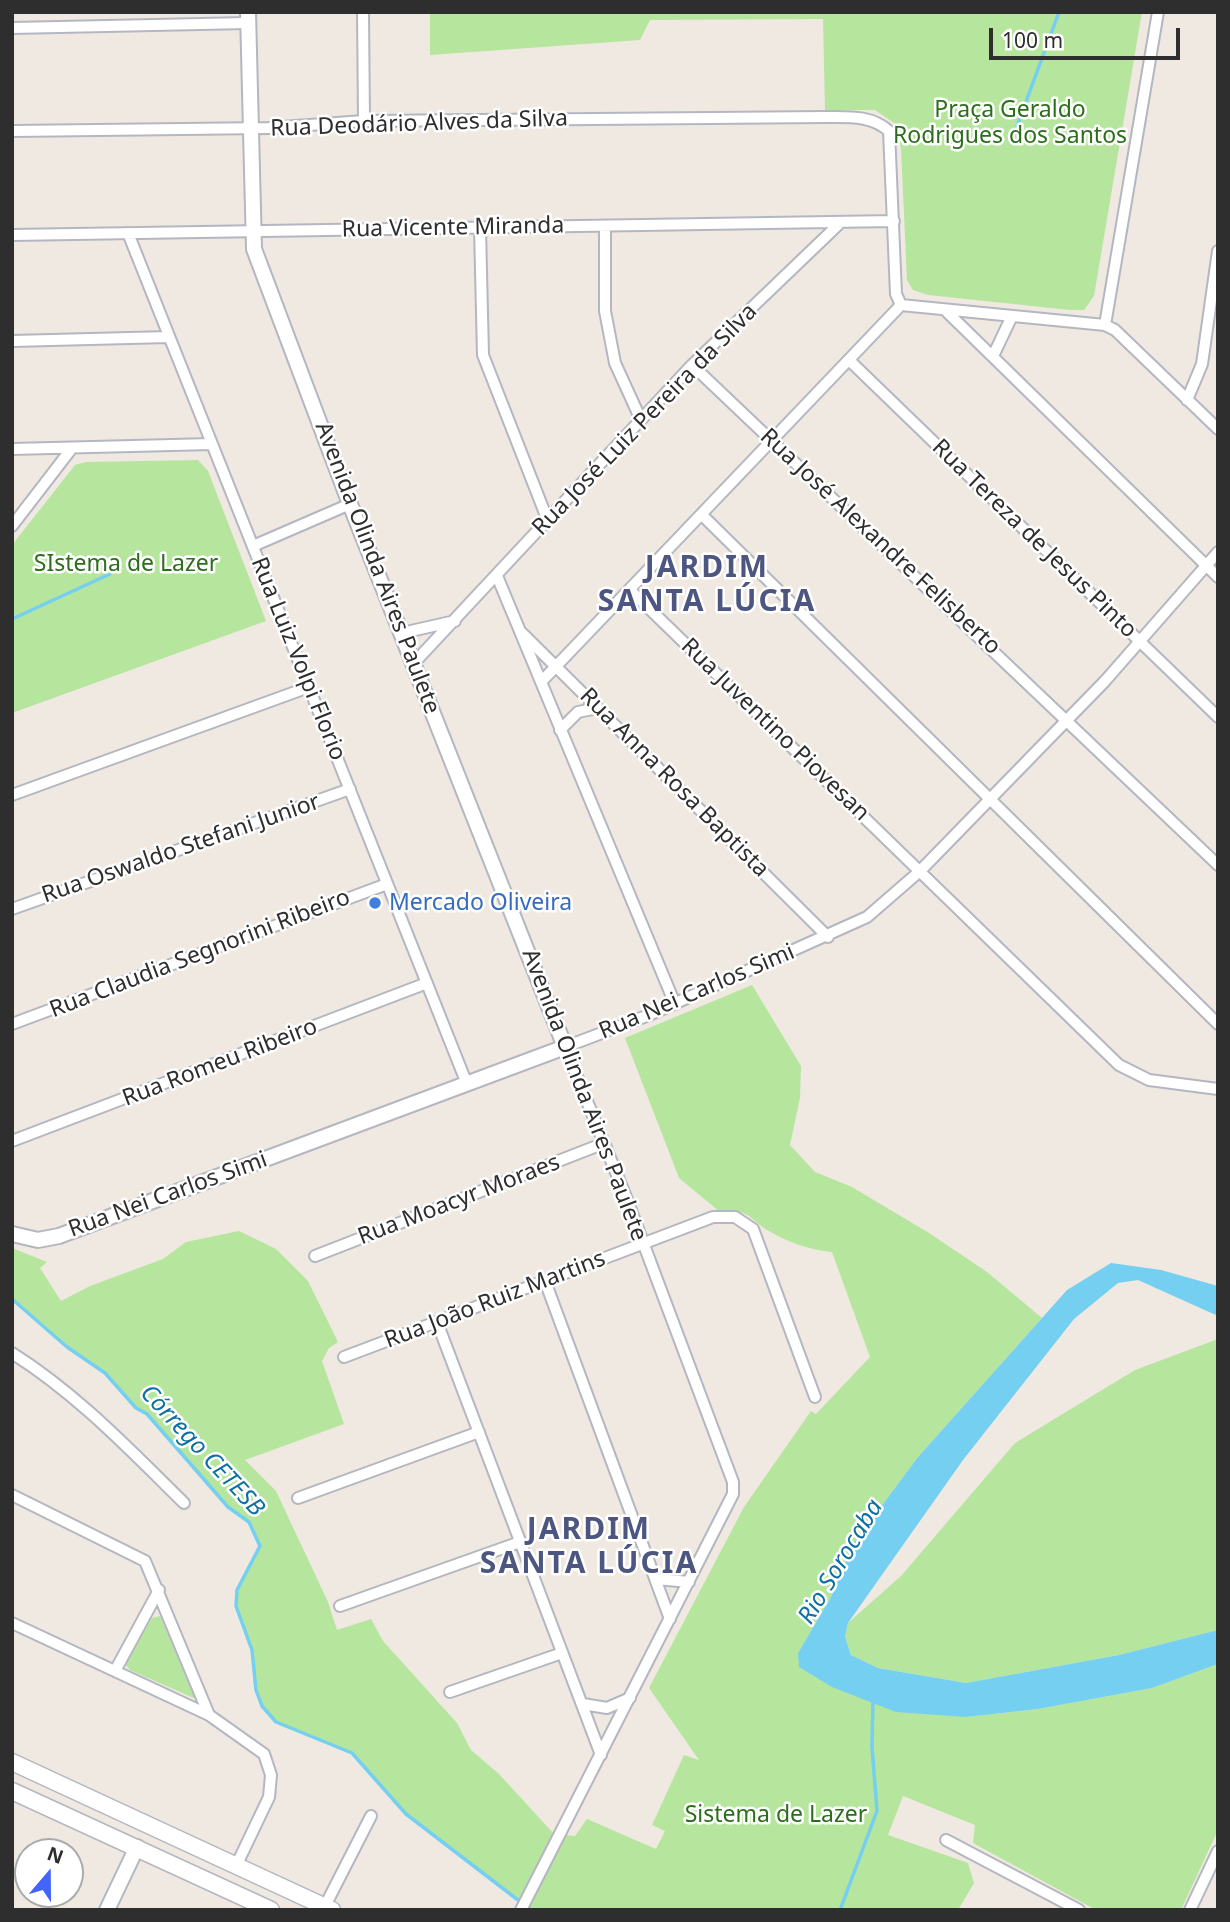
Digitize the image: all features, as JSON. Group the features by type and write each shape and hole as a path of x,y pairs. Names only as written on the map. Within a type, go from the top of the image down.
{"main road":[{"path":"12,1762 328,1908"},
{"path":"12,1791 137,1847 242,1903 271,1910"}],"street":[{"path":"363,12 364,121"},
{"path":"1105,325 1158,12"},
{"path":"12,28 248,18"},
{"name":"Avenida Olinda Aires Paulete","path":"248,18 254,248 350,504 643,1244 733,1482 730,1504 521,1910"},
{"name":"Rua Deodário Alves da Silva","path":"12,131 251,128 364,121 864,118 879,121 889,131 896,294 901,304"},
{"name":"Rua Vicente Miranda","path":"12,236 894,221"},
{"name":"Rua José Luiz Pereira da Silva","path":"414,663 692,365 839,224"},
{"path":"605,226 605,311 615,363 640,420"},
{"path":"480,228 483,355 548,521"},
{"name":"Rua Luiz Volpi Florio","path":"128,233 467,1084"},
{"path":"1187,400 1202,363 1218,251"},
{"path":"541,682 850,361 901,304 1105,325 1115,330 1218,429"},
{"path":"945,310 1218,577"},
{"path":"993,356 1012,316"},
{"path":"12,341 169,337"},
{"name":"Rua Tereza de Jesus Pinto","path":"850,361 1218,717"},
{"name":"Rua José Alexandre Felisberto","path":"692,365 1068,719 1218,865"},
{"path":"12,449 212,444"},
{"path":"12,526 72,448"},
{"path":"253,546 350,504"},
{"path":"702,514 1218,1024"},
{"name":"Rua Nei Carlos Simi","path":"12,1234 38,1240 59,1236 675,1004 828,937 867,917 920,871 1105,681 1218,552"},
{"path":"497,576 675,1004"},
{"name":"Rua Juventino Piovesan","path":"630,590 1119,1065 1149,1080 1218,1089"},
{"path":"402,633 455,621"},
{"name":"Rua Anna Rosa Baptista","path":"519,631 828,937"},
{"path":"12,795 309,687"},
{"path":"560,730 578,712 598,708"},
{"name":"Rua Oswaldo Stefani Junior","path":"12,909 349,789"},
{"name":"Rua Claudia Segnorini Ribeiro","path":"12,1024 387,884"},
{"name":"Rua Romeu Ribeiro","path":"12,1141 427,983"},
{"name":"Rua Moacyr Moraes","path":"315,1256 603,1144"},
{"name":"Rua João Ruiz Martins","path":"344,1357 713,1217 735,1217 753,1229 815,1397"},
{"path":"545,1281 670,1619"},
{"path":"437,1322 601,1755"},
{"path":"12,1353 46,1374 97,1418 184,1503"},
{"path":"298,1498 479,1432"},
{"path":"12,1495 145,1560 209,1715"},
{"path":"340,1606 520,1542"},
{"path":"656,1579 689,1582"},
{"path":"115,1671 159,1590"},
{"path":"12,1623 209,1715 264,1754 271,1775 269,1797 237,1864"},
{"path":"450,1692 562,1653"},
{"path":"583,1704 607,1708 631,1698"},
{"path":"328,1908 371,1816"},
{"path":"946,1840 1079,1910"},
{"path":"107,1910 137,1847"},
{"path":"1190,1910 1218,1851"}],"green space":[{"name":"Praça Geraldo Rodrigues dos Santos","path":"430,12 1142,12 1094,296 1084,310 1070,310 928,295 913,290 907,280 901,149 897,125 875,110 825,110 823,19 650,20 640,40 430,55"},
{"name":"SIstema de Lazer","path":"198,460 208,471 266,621 12,713 12,545 75,465 86,462"},
{"name":"Sistema de Lazer","path":"752,985 801,1066 800,1098 790,1145 815,1172 852,1187 929,1233 987,1272 1042,1318 918,1457 854,1543 831,1597 798,1653 966,1717 1038,1709 1152,1688 1218,1664 1218,1830 1181,1910 1096,1910 973,1843 975,1825 903,1796 888,1835 968,1863 974,1883 958,1910 531,1910 406,1814 352,1753 276,1722 262,1706 256,1690 252,1650 236,1606 237,1590 259,1546 249,1523 228,1507 147,1415 136,1408 105,1373 67,1347 12,1299 12,1248 47,1262 40,1268 61,1301 90,1286 163,1259 186,1242 239,1231 276,1249 308,1281 338,1342 329,1348 322,1361 344,1424 245,1460 276,1491 328,1602 337,1630 371,1619 383,1641 457,1723 471,1750 499,1774 554,1834 575,1836 587,1819 656,1849 665,1831 652,1825 684,1755 699,1760 649,1688 744,1507 811,1411 816,1414 870,1357 832,1252 783,1239 744,1213 720,1212 679,1178 625,1038"},
{"path":"1218,1339 1218,1630 1119,1655 966,1683 878,1668 851,1655 845,1637 848,1623 901,1576 1015,1443 1135,1370"},
{"path":"160,1616 196,1699 130,1670 125,1664 152,1618"}],"water":[{"name":"Rio Sorocaba","path":"1111,1263 1161,1270 1218,1286 1218,1316 1138,1280 1118,1283 1074,1319 963,1460 848,1623 845,1637 851,1655 878,1668 966,1683 1119,1655 1218,1630 1218,1664 1152,1688 1038,1709 966,1717 896,1712 832,1687 799,1667 798,1653 831,1597 854,1543 918,1457 1067,1290"}],"waterway":[{"path":"1016,129 1059,12"},
{"path":"12,619 110,574"},
{"name":"Córrego CETESB","path":"12,1299 67,1347 105,1373 136,1408 147,1414 228,1507 249,1522 260,1546 237,1590 236,1606 252,1650 256,1690 262,1706 276,1722 352,1753 406,1814 531,1910"},
{"name":"Córrego CETESB","path":"840,1910 877,1811 872,1747 873,1698"}],"place":[{"name":"Mercado Oliveira","path":"375,903"}],"district":[{"name":"JARDIM SANTA LÚCIA","path":"707,585"},
{"name":"JARDIM SANTA LÚCIA","path":"589,1547"}]}
